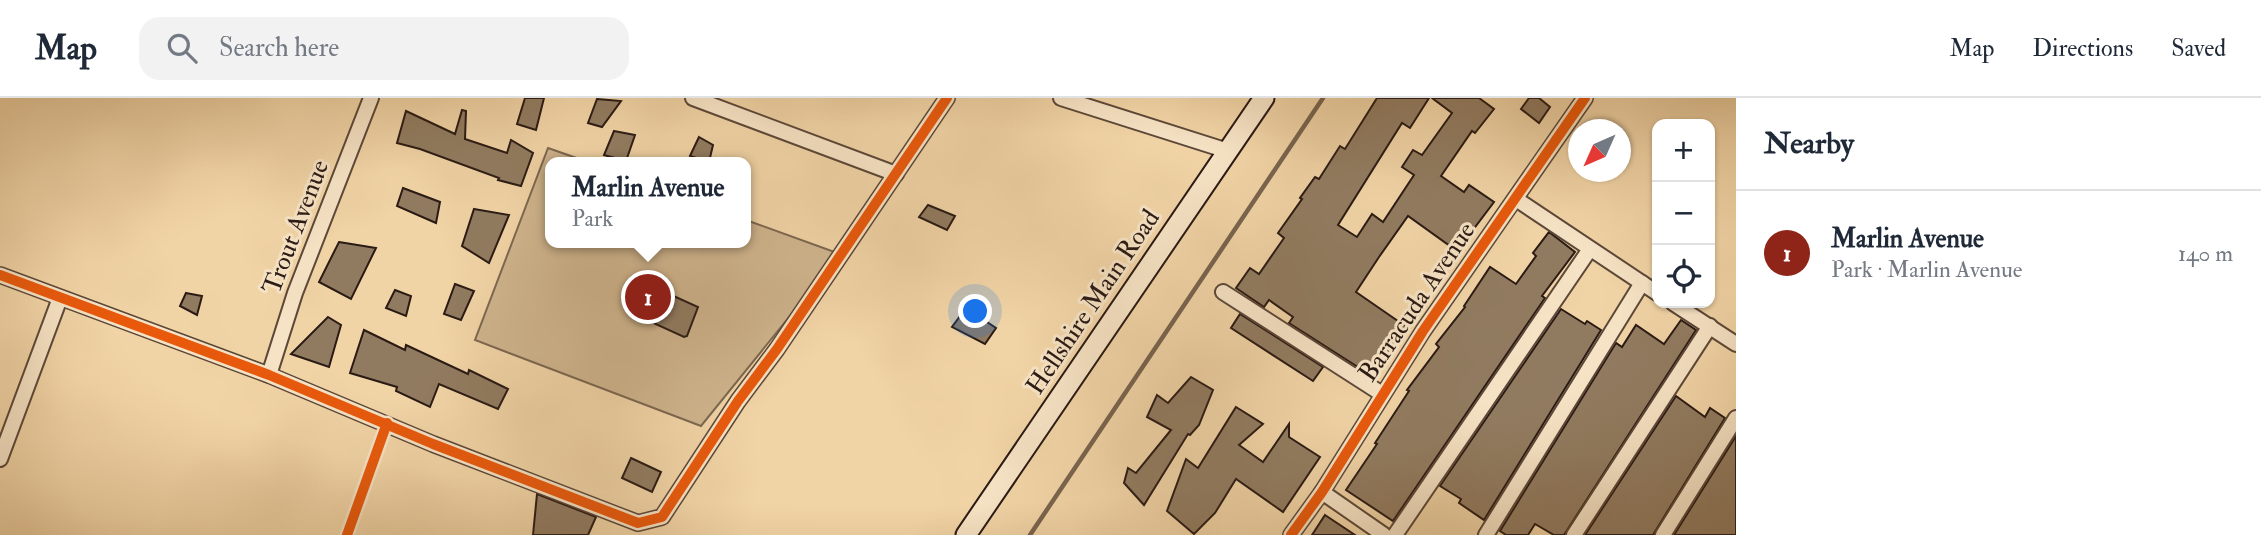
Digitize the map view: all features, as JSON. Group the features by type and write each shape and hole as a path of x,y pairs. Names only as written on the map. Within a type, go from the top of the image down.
{"main road":[{"name":"Hellshire Main Road","path":"966,535 1264,98"}],"street":[{"name":"Trout Avenue","path":"269,375 295,293 371,98"},
{"path":"693,98 896,174"},
{"path":"0,275 269,375 322,399 638,523 662,517 738,401 777,349 947,98"},
{"path":"1061,98 1228,151"},
{"name":"Barracuda Avenue","path":"1291,535 1322,492 1382,394 1466,267 1584,98"},
{"path":"1516,199 1652,290"},
{"path":"1395,535 1590,249"},
{"path":"1486,535 1642,283"},
{"path":"1223,292 1382,394"},
{"path":"0,459 60,298"},
{"path":"1681,308 1736,344"},
{"path":"1574,535 1710,326"},
{"path":"1663,535 1736,418"},
{"path":"1322,492 1384,535"}],"shaded area":[{"path":"548,148 574,157 545,157 545,248 751,248 751,222 840,254 701,426 475,340"}],"building":[{"path":"525,98 544,98 536,130 517,124"},
{"path":"1377,98 1429,98 1410,128 1402,123 1338,225 1357,237 1372,214 1383,222 1414,175 1402,167 1413,150 1422,155 1452,113 1432,98 1479,98 1494,109 1475,133 1472,131 1441,176 1464,192 1469,185 1494,202 1457,251 1408,216 1379,257 1356,292 1408,328 1375,378 1289,323 1293,317 1269,300 1264,307 1236,288 1250,268 1259,274 1284,238 1278,233 1302,199 1300,198 1315,177 1319,179 1340,146 1345,149"},
{"path":"1529,98 1539,98 1550,107 1539,123 1521,109"},
{"path":"597,99 621,101 602,127 588,123"},
{"path":"462,110 466,111 465,139 507,153 511,140 533,153 521,186 397,143 406,111 455,134"},
{"path":"614,131 635,135 627,157 604,155"},
{"path":"699,137 713,145 710,157 690,156"},
{"path":"403,188 440,202 436,223 397,206"},
{"path":"928,205 955,216 947,230 919,217"},
{"path":"474,209 509,215 489,263 462,246"},
{"path":"1549,232 1575,252 1542,296 1545,298 1393,521 1346,490 1377,444 1375,443 1409,391 1407,390 1439,347 1436,344 1465,307 1490,267 1516,284 1536,256 1533,253"},
{"path":"339,242 376,248 351,299 319,282"},
{"path":"455,284 474,291 461,320 444,314"},
{"path":"647,284 698,307 687,336 684,337 633,312"},
{"path":"395,290 411,296 406,316 386,308"},
{"path":"186,293 202,296 197,315 180,306"},
{"path":"966,308 996,328 985,344 952,327"},
{"path":"1561,309 1585,324 1587,321 1601,330 1484,520 1459,503 1461,499 1440,486"},
{"path":"1240,314 1323,367 1313,381 1231,328"},
{"path":"328,317 341,325 329,367 291,354"},
{"path":"1681,320 1696,330 1564,535 1554,535 1535,524 1528,535 1506,535 1500,531 1616,343 1622,347 1636,325 1664,344"},
{"path":"364,330 405,350 406,345 508,389 498,409 439,384 430,407 396,391 397,387 350,373"},
{"path":"1191,377 1213,390 1199,425 1188,434 1144,505 1124,483 1128,468 1136,473 1171,430 1147,417 1157,395 1168,403"},
{"path":"1676,396 1705,417 1710,408 1725,418 1653,535 1585,535"},
{"path":"1236,407 1263,424 1239,445 1263,462 1289,424 1289,437 1320,457 1283,512 1236,479 1215,513 1194,534 1167,511 1186,459 1198,468"},
{"path":"1736,436 1736,535 1674,535"},
{"path":"631,458 661,472 652,492 622,478"},
{"path":"537,494 596,517 588,535 533,535"},
{"path":"1325,515 1355,535 1312,535"}],"waterway":[{"path":"1030,535 1323,98"}],"cycle path":[{"path":"0,275 269,375 433,444 638,523 662,517 738,401 777,349 947,98"},
{"path":"1291,535 1322,492 1423,331 1585,98"},
{"path":"347,535 387,423"}],"place":[{"name":"Marlin Avenue","path":"648,297"}]}
